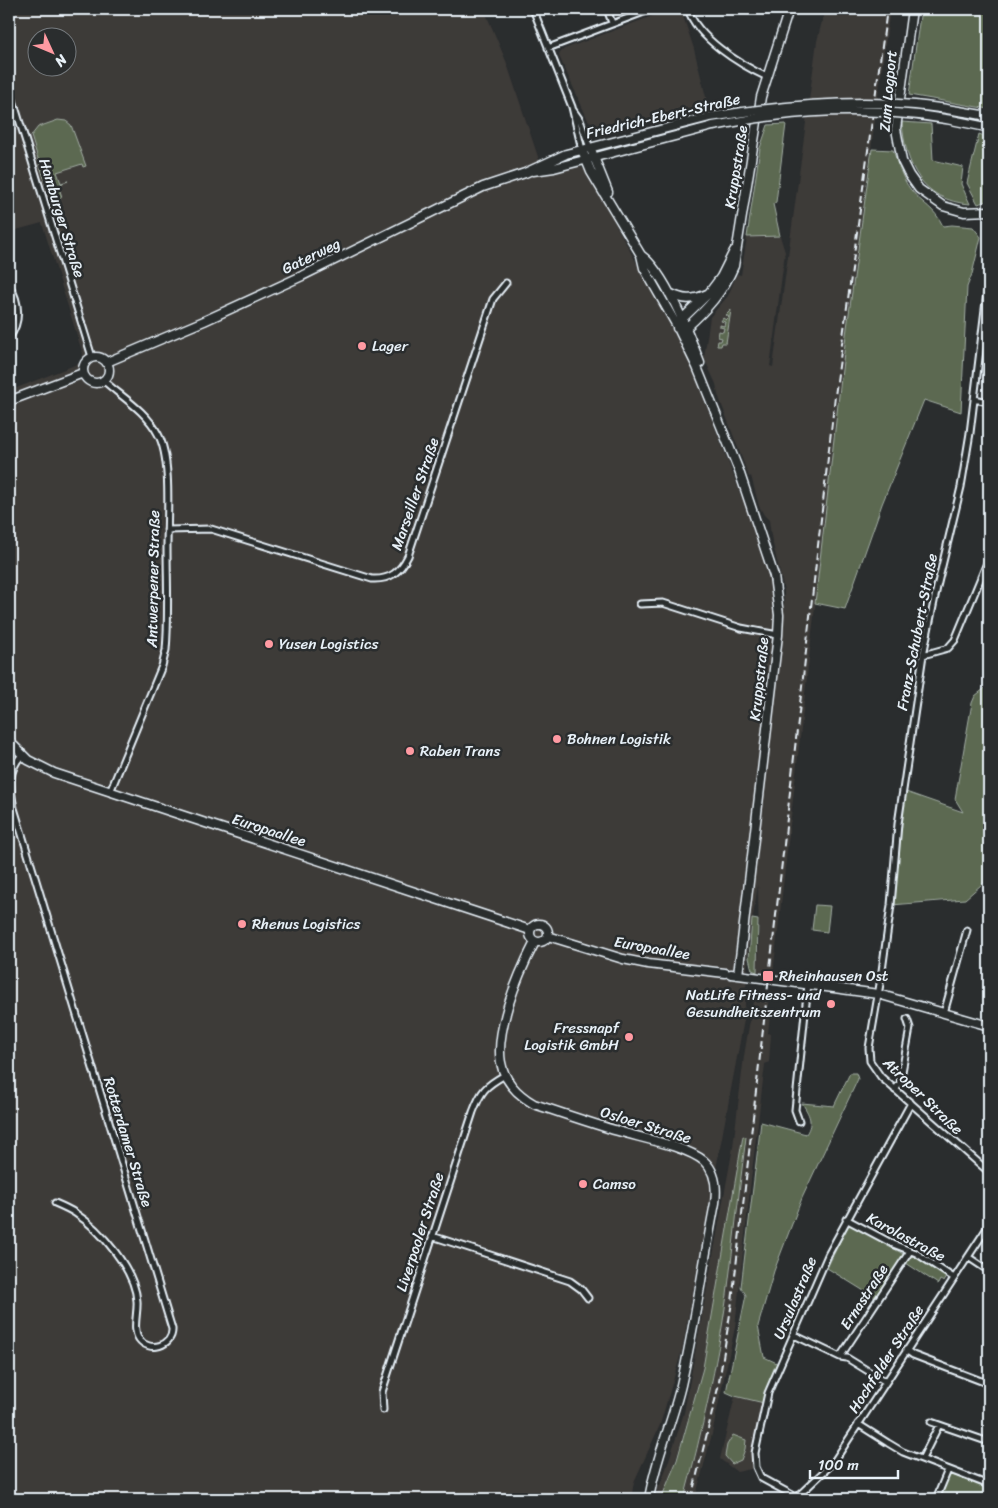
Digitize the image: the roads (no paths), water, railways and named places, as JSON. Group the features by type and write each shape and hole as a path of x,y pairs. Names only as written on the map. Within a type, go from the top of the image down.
{"main road":[{"name":"Kruppstraße","path":"709,396 708,384 686,328 709,307 725,285 734,266 760,100 789,9"},
{"name":"Zum Logport","path":"912,9 896,129 902,162 919,189 943,206 964,212 988,210"},
{"name":"Friedrich-Ebert-Straße","path":"582,150 710,117 773,107 868,103 915,105 986,116"},
{"name":"Friedrich-Ebert-Straße","path":"589,158 713,126 774,116 830,111 874,111 917,114 989,128"},
{"path":"589,158 590,148"},
{"path":"582,150 589,158 610,202 640,255 644,268 679,324 686,328"},
{"name":"Gaterweg","path":"107,362 213,317 483,187 525,173 554,159 582,150"},
{"name":"Gaterweg","path":"525,173 554,168 589,158"},
{"name":"Kruppstraße","path":"731,974 778,635 779,615 774,576 739,471 679,324 709,293 721,277 737,244"},
{"path":"640,255 648,261 668,293 679,324"},
{"path":"668,293 688,300 709,293"},
{"path":"92,357 98,357 107,362 109,372 104,381 93,383 88,381 83,373 84,363 92,357"},
{"path":"9,401 83,373"},
{"name":"Europaallee","path":"9,741 22,756 54,773 530,930"},
{"path":"535,924 542,924 548,930 548,936 542,942 535,942 530,937 530,930 535,924"},
{"name":"Europaallee","path":"548,936 623,960 878,994 989,1026"},
{"name":"Osloer Straße","path":"535,942 515,983 499,1044 499,1057 505,1075 515,1090 523,1098 534,1104 697,1156 705,1162 715,1179 715,1204 686,1362 676,1406 653,1477 648,1499"}],"street":[{"path":"533,9 572,107 582,150"},
{"path":"607,9 612,23"},
{"path":"548,48 652,9"},
{"path":"688,9 691,18 703,34 731,55 757,72 767,76"},
{"name":"Hamburger Straße","path":"9,87 92,357"},
{"path":"572,107 580,120 590,148"},
{"name":"Franz-Schubert-Straße","path":"878,994 891,905 898,824 923,656 961,487 989,276"},
{"name":"Marseiller Straße","path":"167,530 211,529 372,580 393,576 404,564 408,556 493,299 506,283"},
{"path":"9,285 16,298 18,310 18,323 9,338"},
{"name":"Antwerpener Straße","path":"104,381 152,423 162,442 166,478 167,530 166,650 162,666 110,792"},
{"path":"974,399 989,402"},
{"path":"923,656 948,648 955,640 989,558"},
{"path":"640,604 662,603 741,628 778,635"},
{"name":"Rotterdamer Straße","path":"22,756 12,768 10,780 14,808 172,1329 172,1337 167,1343 149,1346 139,1339 135,1328 136,1296 128,1271 109,1244 80,1216 55,1203"},
{"path":"944,1013 967,930"},
{"path":"799,1121 795,1110 808,984"},
{"name":"Atroper Straße","path":"878,994 868,1048 870,1061 881,1077 989,1172"},
{"path":"895,1090 900,1083 910,1028 906,1019"},
{"name":"Liverpooler Straße","path":"383,1410 382,1392 479,1096 486,1087 505,1075"},
{"name":"Ursulastraße","path":"796,1498 761,1478 756,1467 755,1453 768,1393 828,1254 910,1104"},
{"name":"Karolastraße","path":"846,1219 916,1253 954,1278"},
{"name":"Hochfelder Straße","path":"796,1498 833,1463 989,1225"},
{"path":"432,1236 570,1281 581,1289 588,1298"},
{"name":"Ernastraße","path":"840,1357 910,1251"},
{"path":"968,1258 989,1271"},
{"path":"794,1334 840,1357 847,1358 886,1382"},
{"path":"906,1350 989,1384"},
{"path":"931,1422 989,1442"},
{"path":"858,1424 888,1444 948,1470 989,1485"},
{"path":"922,1459 939,1425"},
{"path":"936,1499 948,1470"}],"railway":[{"path":"691,1499 718,1388 732,1302 835,396 887,9"}],"place":[{"name":"Lager","path":"362,346"},
{"name":"Yusen Logistics","path":"269,644"},
{"name":"Bohnen Logistik","path":"557,739"},
{"name":"Raben Trans","path":"410,751"},
{"name":"Rhenus Logistics","path":"242,924"},
{"name":"Rheinhausen Ost","path":"768,976"},
{"name":"NatLife Fitness- und Gesundheitszentrum","path":"831,1004"},
{"name":"Fressnapf Logistik GmbH","path":"629,1037"},
{"name":"Camso","path":"583,1184"}]}
